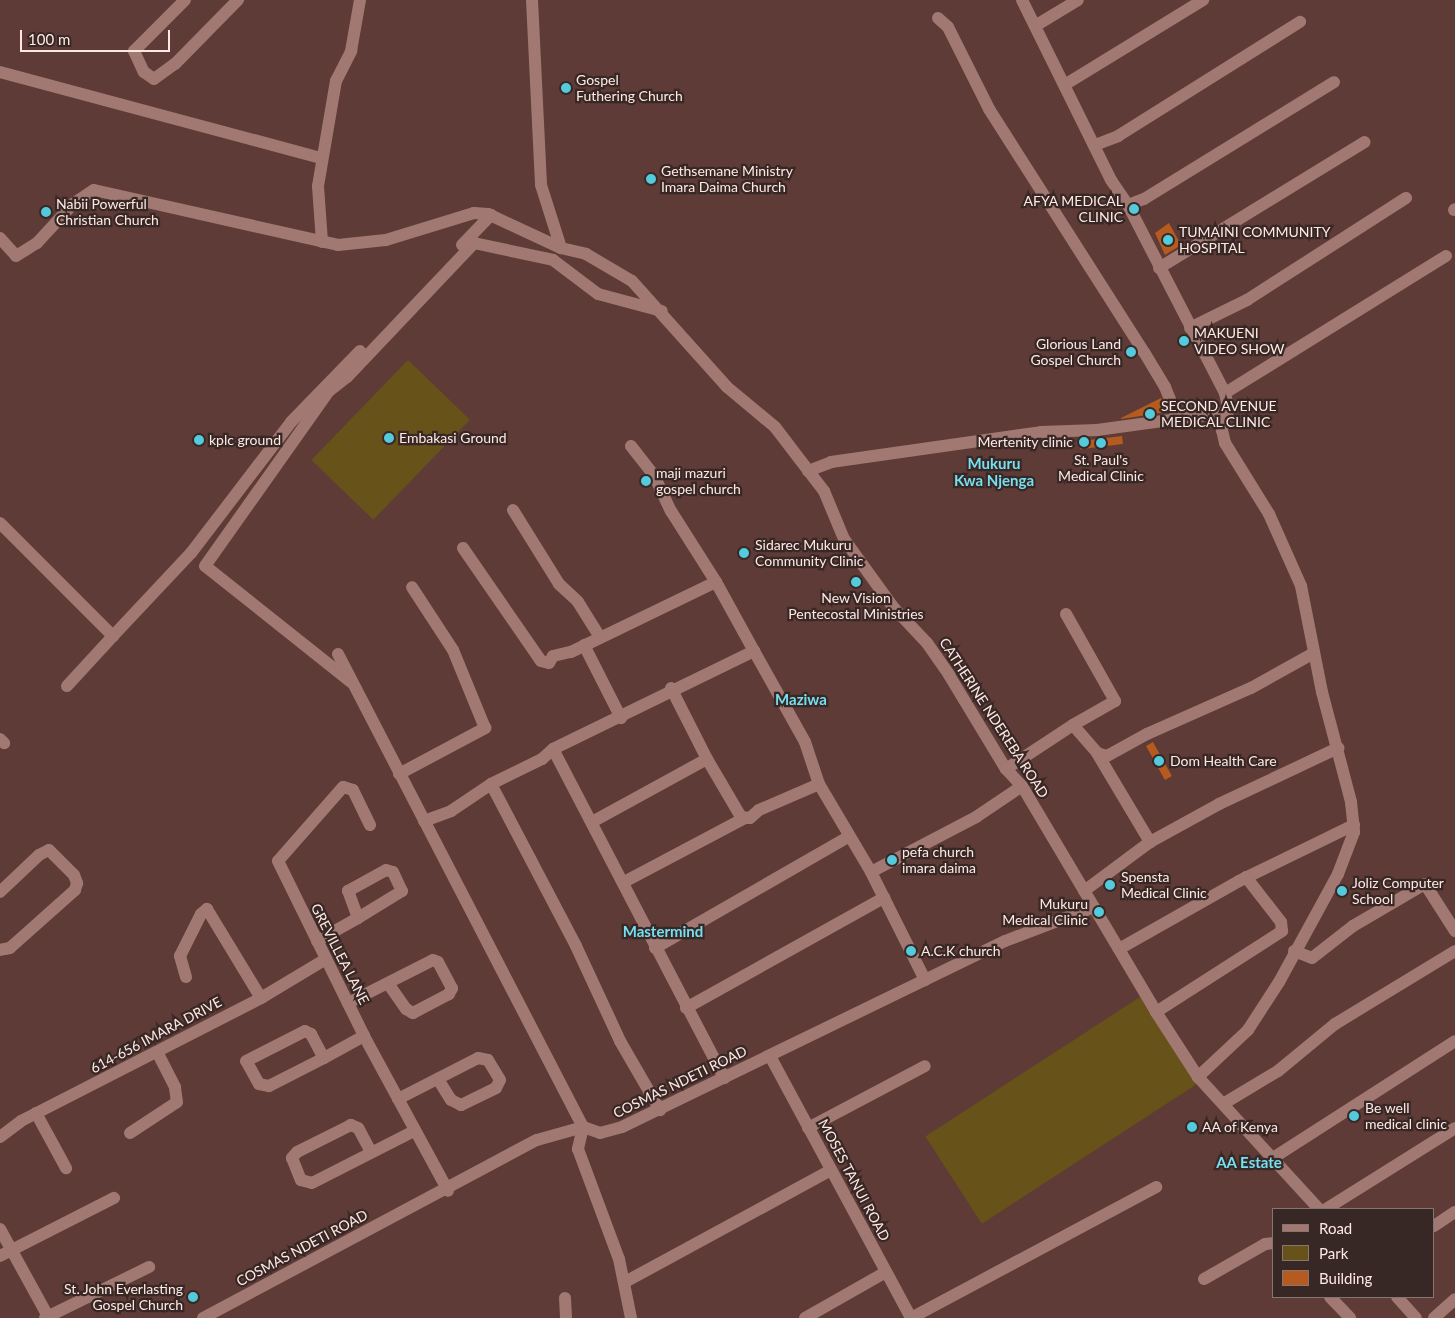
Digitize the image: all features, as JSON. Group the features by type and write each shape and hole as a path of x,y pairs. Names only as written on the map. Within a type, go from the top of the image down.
{"street":[{"path":"185,0 134,51 144,72 153,79 158,79 238,0"},
{"path":"322,242 318,205 322,158 336,81 352,52 360,0"},
{"path":"532,0 541,185 561,248"},
{"path":"1022,0 1066,84 1094,145 1128,205 1225,393 1228,412 1222,430 1225,443 1286,546 1301,586 1314,653 1338,748 1354,826 1338,874 1259,1016 1198,1077"},
{"path":"1035,26 1078,0"},
{"path":"1066,84 1203,0"},
{"path":"938,18 948,27 989,109 1165,387 1178,420"},
{"path":"1094,145 1118,136 1300,22"},
{"path":"0,72 159,117 322,158"},
{"path":"1128,205 1144,200 1334,82"},
{"path":"1160,268 1365,142"},
{"path":"0,238 16,256 37,243 73,204 94,190 338,245 386,240 474,213 491,215"},
{"path":"1190,328 1247,300 1406,198"},
{"path":"67,686 192,552 291,422 491,215"},
{"name":"CATHERINE NDEREBA ROAD","path":"491,215 561,248 608,264 662,311 727,387 774,427 824,491 844,539 893,607 938,659 1006,768 1022,786 1156,1012 1198,1077 1318,1208"},
{"path":"351,682 206,566 330,390 347,377 474,243 553,260 598,294 662,311"},
{"path":"1225,393 1446,256"},
{"path":"808,471 831,462 1041,432 1178,420 1228,412"},
{"path":"631,446 654,475 671,511 716,582 805,742 819,784 848,837 871,872 925,980"},
{"path":"513,510 559,584 578,602 599,636"},
{"path":"0,523 113,636"},
{"path":"463,548 541,661 550,662 553,656 584,645 599,636 716,582"},
{"path":"399,774 485,728 453,650 412,587"},
{"path":"1006,768 1073,725 1115,701 1066,614"},
{"path":"584,645 621,718"},
{"path":"424,822 451,811 491,784 542,759 553,748 621,718 671,688 754,651"},
{"path":"1096,753 1107,756 1148,734 1251,688 1314,653"},
{"path":"338,654 583,1126 578,1149 625,1282 630,1318"},
{"path":"671,688 707,759 738,814 745,818"},
{"path":"1073,725 1096,753 1150,842"},
{"path":"553,748 624,882 686,1008 724,1078"},
{"path":"1084,891 1150,842 1219,804 1338,748"},
{"path":"592,822 707,759"},
{"path":"491,784 576,946 620,1040 660,1110"},
{"path":"624,882 745,818 819,784"},
{"path":"871,872 976,816 1022,786"},
{"name":"GREVILLEA LANE","path":"370,825 353,790 344,787 279,857 279,865 364,1036 448,1191"},
{"path":"1119,949 1246,877 1354,826"},
{"path":"655,948 848,837"},
{"path":"0,892 39,855 52,852 74,875 76,887 10,948 0,950"},
{"path":"1156,1012 1282,931 1281,922 1246,877"},
{"path":"1294,951 1312,958 1353,926 1424,884 1455,931"},
{"path":"686,1008 884,898"},
{"name":"COSMAS NDETI ROAD","path":"203,1318 224,1313 350,1237 448,1191 537,1140 583,1126 591,1132 612,1132 1022,933 1094,906"},
{"path":"184,973 180,956 201,914 210,910 261,998"},
{"path":"317,941 358,918"},
{"path":"1223,1104 1278,1071 1342,1020 1455,951"},
{"name":"614-656 IMARA DRIVE","path":"3,1128 261,998 326,960"},
{"path":"348,1003 389,985 433,960 438,962 452,988 449,994 413,1012 406,1009 389,985"},
{"path":"324,1058 305,1031 252,1056 246,1064 259,1084 265,1086 324,1058 364,1036"},
{"path":"1273,1158 1455,1041"},
{"path":"130,1133 177,1102 175,1087 157,1052"},
{"name":"MOSES TANUI ROAD","path":"770,1056 911,1318"},
{"path":"398,1099 438,1079 482,1057 488,1060 500,1080 496,1088 461,1104 451,1100 438,1079"},
{"path":"808,1128 925,1066"},
{"path":"36,1113 66,1168"},
{"path":"371,1152 358,1128 351,1125 296,1152 294,1165 301,1180 312,1183 414,1131"},
{"path":"1328,1208 1455,1128"},
{"path":"625,1282 831,1170"},
{"path":"911,1318 1156,1187"},
{"path":"5,1254 114,1198"},
{"path":"1435,1225 1455,1212"},
{"path":"0,1229 5,1254 47,1318 149,1267"},
{"path":"1204,1279 1265,1244 1272,1243"},
{"path":"805,1318 886,1272"},
{"path":"565,1298 566,1318"},
{"path":"1331,1298 1350,1318"},
{"path":"1398,1298 1410,1317"},
{"path":"1434,1318 1455,1299"}],"green space":[{"name":"Embakasi Ground","path":"408,360 470,420 373,520 311,460"},
{"path":"1140,997 1197,1084 982,1224 925,1136"}],"building":[{"name":"TUMAINI COMMUNITY HOSPITAL","path":"1169,223 1181,245 1165,255 1155,233"},
{"path":"1161,398 1166,412 1121,419 1121,418"},
{"name":"St. Paul's Medical Clinic","path":"1122,436 1123,444 1080,449 1079,441"},
{"name":"Dom Health Care","path":"1153,742 1172,776 1165,780 1146,746"}],"place":[{"name":"Gospel Futhering Church","path":"566,88"},
{"name":"Gethsemane Ministry Imara Daima Church","path":"651,179"},
{"name":"AFYA MEDICAL CLINIC","path":"1134,209"},
{"name":"Nabii Powerful Christian Church","path":"46,212"},
{"name":"TUMAINI COMMUNITY HOSPITAL","path":"1168,240"},
{"name":"MAKUENI VIDEO SHOW","path":"1184,341"},
{"name":"Glorious Land Gospel Church","path":"1131,352"},
{"name":"SECOND AVENUE MEDICAL CLINIC","path":"1150,414"},
{"name":"Embakasi Ground","path":"389,438"},
{"name":"kplc ground","path":"199,440"},
{"name":"Mertenity clinic","path":"1084,442"},
{"name":"St. Paul's Medical Clinic","path":"1101,443"},
{"name":"maji mazuri gospel church","path":"646,481"},
{"name":"Sidarec Mukuru Community Clinic","path":"744,553"},
{"name":"New Vision Pentecostal Ministries","path":"856,582"},
{"name":"Dom Health Care","path":"1159,761"},
{"name":"pefa church imara daima","path":"892,860"},
{"name":"Spensta Medical Clinic","path":"1110,885"},
{"name":"Joliz Computer School","path":"1342,891"},
{"name":"Mukuru Medical Clinic","path":"1099,912"},
{"name":"A.C.K church","path":"911,951"},
{"name":"Be well medical clinic","path":"1354,1116"},
{"name":"AA of Kenya","path":"1192,1127"},
{"name":"St. John Everlasting Gospel Church","path":"193,1297"}],"district":[{"name":"Mukuru Kwa Njenga","path":"994,472"},
{"name":"Maziwa","path":"801,700"},
{"name":"Mastermind","path":"663,932"},
{"name":"AA Estate","path":"1249,1163"}]}
